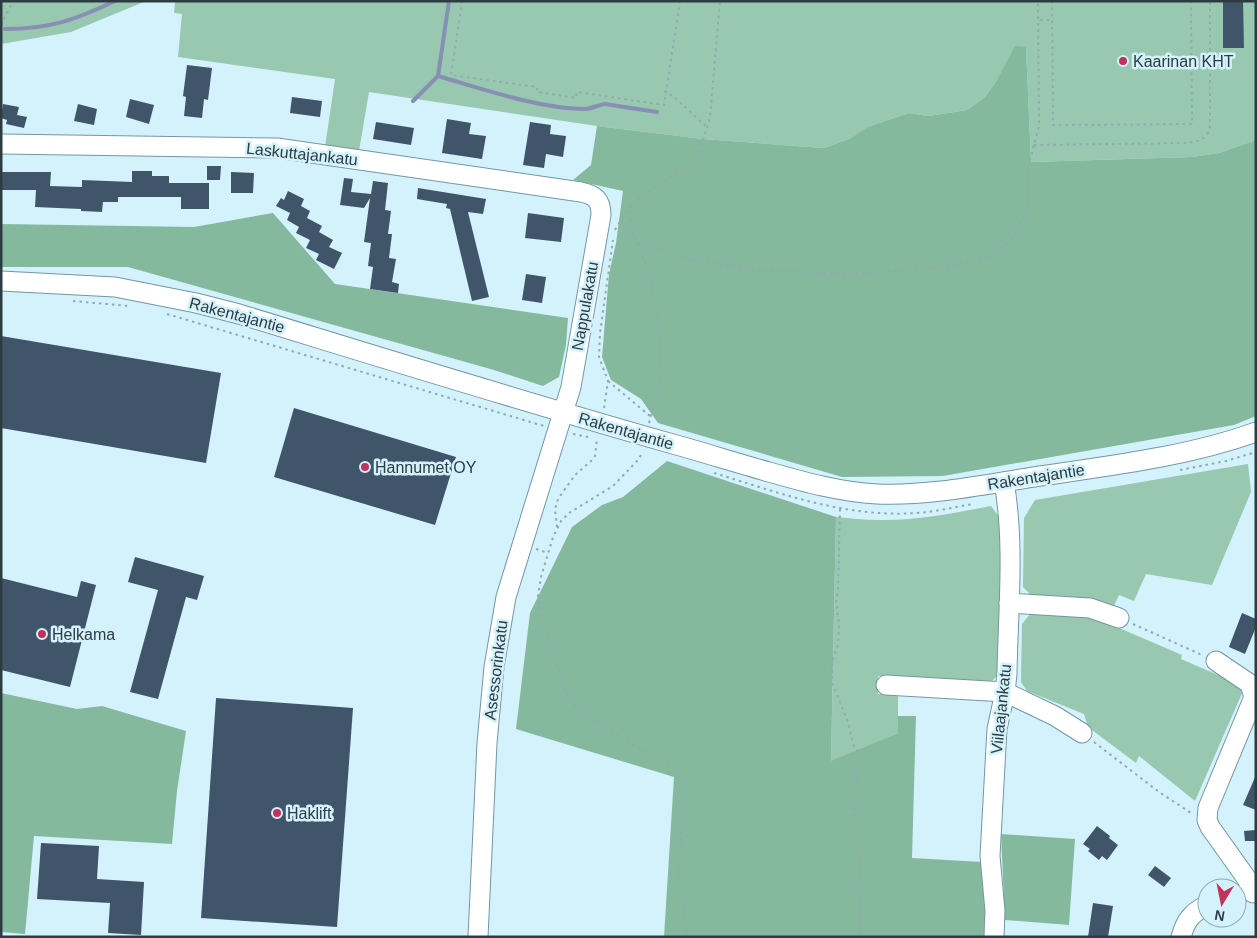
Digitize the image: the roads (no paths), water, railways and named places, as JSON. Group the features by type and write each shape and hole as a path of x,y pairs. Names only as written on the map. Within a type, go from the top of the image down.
{"street":[{"name":"Laskuttajankatu","path":"1,144 277,148 581,192 590,194 598,199"},
{"name":"Nappulakatu","path":"563,413 571,387 601,215 598,199"},
{"name":"Rakentajantie","path":"1,281 115,287 196,303 239,314 563,413 833,489 877,494 902,494 954,489 1090,469 1182,452 1256,432"},
{"name":"Asessorinkatu","path":"478,937 487,743 494,667 506,596 563,413"},
{"name":"Viilaajankatu","path":"994,937 995,912 990,856 997,729 1005,692 1010,530 1004,482"},
{"path":"1008,603 1090,608 1119,618"},
{"path":"1216,661 1250,684 1254,697 1208,808 1207,820 1210,827 1247,878 1249,894"},
{"path":"886,685 1005,692 1055,716 1082,733"},
{"path":"1181,937 1192,913 1197,910"}],"waterway":[{"path":"5,29 21,29 62,22 115,1"},
{"path":"413,101 438,76 449,1"},
{"path":"438,76 529,102 584,109 605,104 657,112"}],"place":[{"name":"Kaarinan KHT","path":"1123,61"},
{"name":"Hannumet OY","path":"365,467"},
{"name":"Helkama","path":"42,634"},
{"name":"Haklift","path":"277,813"}]}
